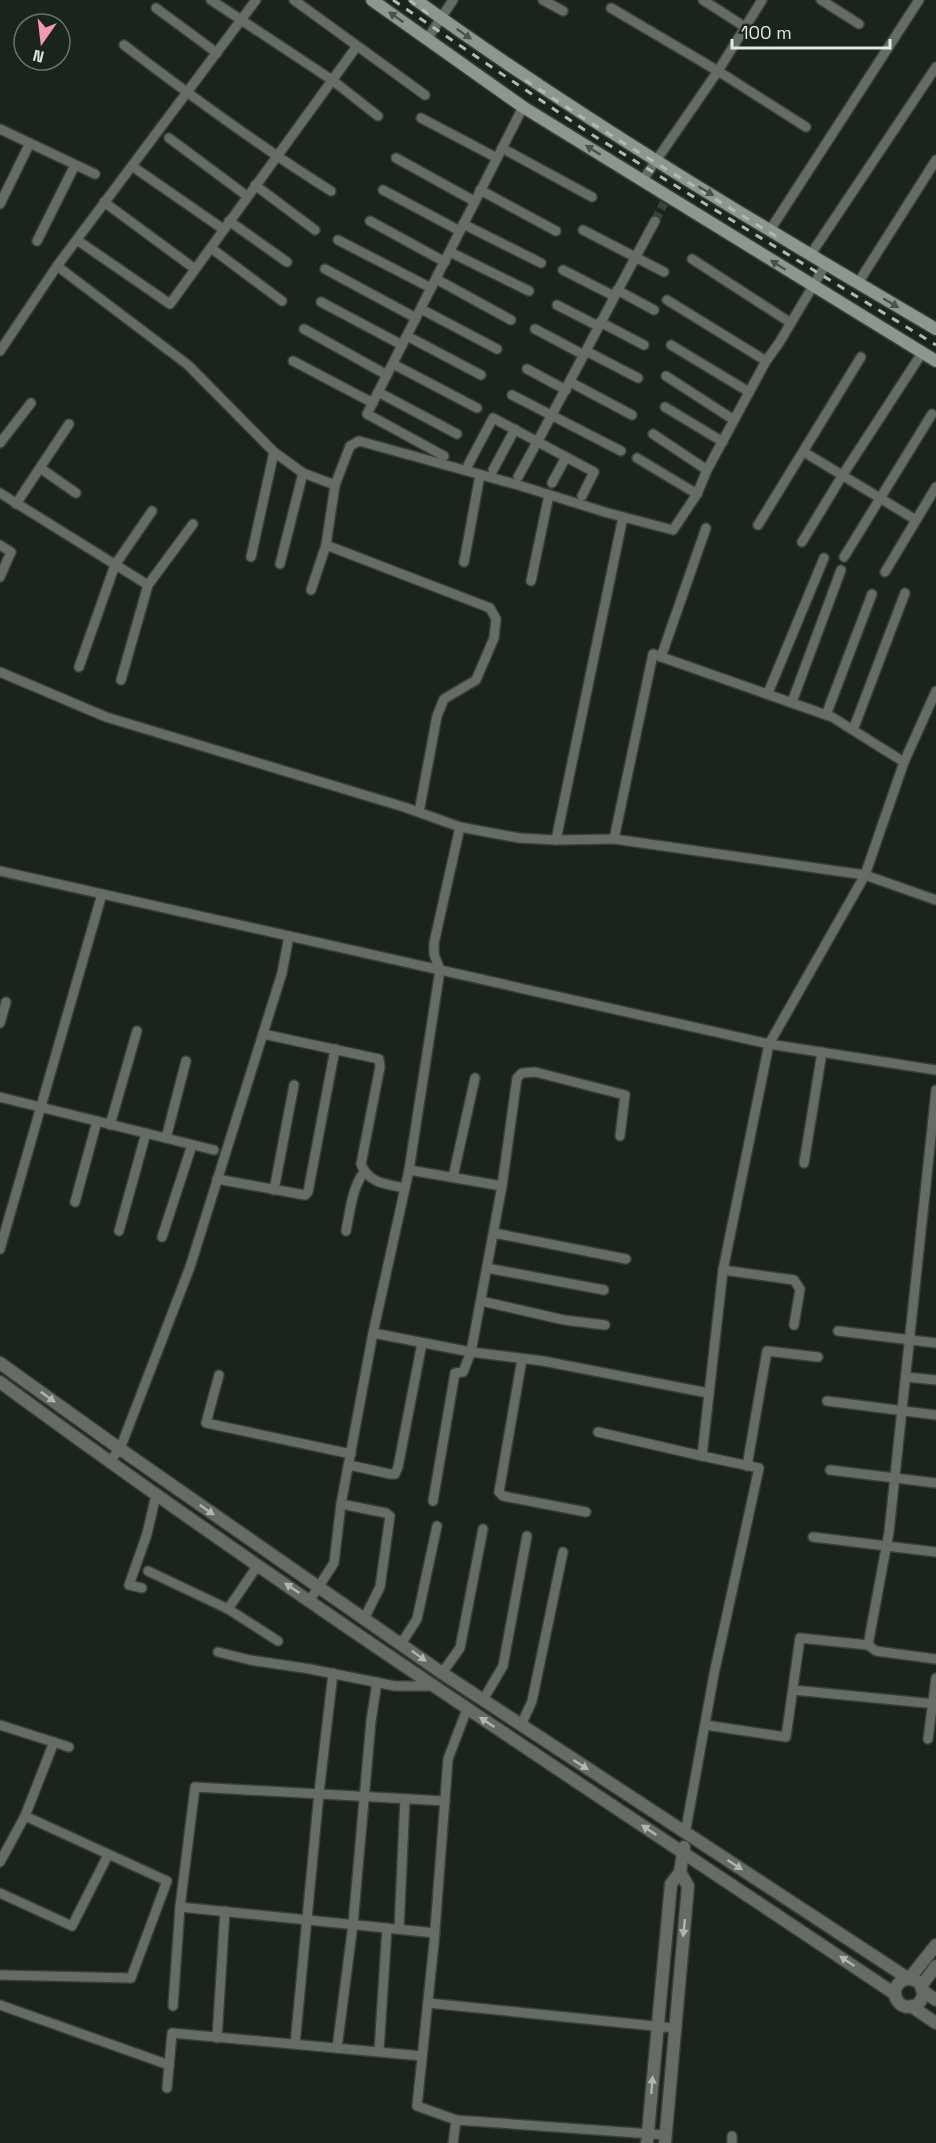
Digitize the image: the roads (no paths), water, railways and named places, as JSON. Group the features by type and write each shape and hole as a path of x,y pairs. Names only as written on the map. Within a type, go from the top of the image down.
{"main road":[{"path":"372,0 523,107 642,181 666,200 936,361"},
{"path":"416,0 536,84 656,161 936,329"}],"street":[{"path":"211,0 332,80 378,116"},
{"path":"0,351 57,266 255,0"},
{"path":"294,0 425,95"},
{"path":"427,39 453,0"},
{"path":"543,0 563,11"},
{"path":"703,0 745,27"},
{"path":"642,181 718,71 762,0"},
{"path":"821,0 860,24"},
{"path":"770,230 919,0"},
{"path":"156,8 217,53"},
{"path":"611,8 718,71 806,127"},
{"path":"124,45 275,156 331,190"},
{"path":"77,240 170,304 357,45"},
{"path":"811,254 936,67"},
{"path":"444,456 367,414 523,107"},
{"path":"421,118 497,158"},
{"path":"0,129 95,174"},
{"path":"169,138 247,196"},
{"path":"0,204 30,143"},
{"path":"502,148 592,197"},
{"path":"396,158 474,201"},
{"path":"858,283 936,160"},
{"path":"37,242 75,165"},
{"path":"132,166 287,262"},
{"path":"255,185 315,230"},
{"path":"383,190 541,263"},
{"path":"480,190 556,231"},
{"path":"105,202 195,269"},
{"path":"370,221 446,262"},
{"path":"518,477 655,221"},
{"path":"583,230 664,272"},
{"path":"338,240 512,320"},
{"path":"211,248 282,301"},
{"path":"450,252 530,291"},
{"path":"692,259 791,323"},
{"path":"311,590 326,545 335,485 350,446 359,441 673,530 697,494 707,470 766,361 826,264"},
{"path":"57,266 188,365 274,452 303,473 335,485"},
{"path":"325,269 416,318"},
{"path":"564,270 654,310"},
{"path":"667,300 766,361"},
{"path":"321,302 481,375"},
{"path":"557,305 644,345"},
{"path":"421,309 497,349"},
{"path":"304,329 387,375"},
{"path":"535,329 638,378"},
{"path":"670,345 749,392"},
{"path":"802,542 922,353"},
{"path":"758,525 861,357"},
{"path":"293,361 373,403"},
{"path":"393,364 477,408"},
{"path":"527,369 632,415"},
{"path":"666,376 734,420"},
{"path":"378,392 457,434"},
{"path":"512,395 621,451"},
{"path":"0,443 31,403"},
{"path":"665,407 723,442"},
{"path":"844,557 932,414"},
{"path":"468,465 493,418 594,472 582,495"},
{"path":"16,504 69,424"},
{"path":"493,470 515,429"},
{"path":"653,434 707,470"},
{"path":"251,557 274,452"},
{"path":"804,452 916,520"},
{"path":"552,483 567,457"},
{"path":"637,458 697,494"},
{"path":"40,468 76,493"},
{"path":"280,564 303,473"},
{"path":"464,562 480,475"},
{"path":"885,572 936,487"},
{"path":"0,493 148,585"},
{"path":"531,581 549,495"},
{"path":"79,667 115,565 152,511"},
{"path":"556,840 623,517"},
{"path":"121,680 148,585 193,524"},
{"path":"662,657 706,528"},
{"path":"0,545 11,552 0,577"},
{"path":"326,545 490,608 496,619 494,638 476,680 444,699 437,716 419,812"},
{"path":"768,693 825,558"},
{"path":"792,702 841,570"},
{"path":"854,730 905,592"},
{"path":"826,715 872,594"},
{"path":"614,839 653,654 826,715 904,762"},
{"path":"0,672 106,717 419,812 460,827 519,838 614,839 865,875 936,900"},
{"path":"702,1456 723,1270 769,1044 865,875 904,762 936,692"},
{"path":"310,1600 334,1563 341,1504 373,1333 409,1170 440,970 434,954 434,943 460,827"},
{"path":"0,871 769,1044 936,1070"},
{"path":"0,1249 102,894"},
{"path":"109,1462 120,1449 190,1267 282,973 290,936"},
{"path":"0,1023 6,1002"},
{"path":"110,1125 137,1031"},
{"path":"263,1034 379,1059 380,1067 362,1164 364,1172 373,1181 405,1188"},
{"path":"218,1179 304,1195 308,1192 335,1048"},
{"path":"804,1163 822,1052"},
{"path":"165,1138 186,1061"},
{"path":"434,1501 455,1373 463,1372 471,1352 494,1233 518,1077 522,1072 535,1072 625,1095 620,1136"},
{"path":"453,1177 476,1078"},
{"path":"274,1190 294,1085"},
{"path":"868,1645 886,1546 934,1126 936,1090"},
{"path":"0,1097 214,1150"},
{"path":"75,1202 97,1121"},
{"path":"119,1231 146,1133"},
{"path":"162,1237 192,1145"},
{"path":"409,1170 502,1186"},
{"path":"345,1231 358,1179 364,1172"},
{"path":"494,1233 626,1259"},
{"path":"487,1268 604,1290"},
{"path":"723,1270 794,1280 800,1289 794,1325"},
{"path":"481,1301 564,1320 604,1324"},
{"path":"838,1331 936,1343"},
{"path":"373,1333 471,1352 543,1361 708,1393"},
{"path":"349,1464 395,1474 422,1343"},
{"path":"747,1466 767,1351 818,1357"},
{"path":"522,1359 500,1492 503,1497 586,1512"},
{"path":"0,1363 442,1673 686,1834 909,1979 914,1980 936,2000"},
{"path":"219,1376 206,1423 351,1454"},
{"path":"906,1377 936,1380"},
{"path":"0,1382 156,1495 467,1709 895,1994 899,2002 911,2006 936,2024"},
{"path":"826,1401 936,1414"},
{"path":"598,1432 759,1468 705,1725 680,1872 671,1884 648,2138"},
{"path":"830,1470 936,1483"},
{"path":"142,1588 129,1585 147,1533 156,1495"},
{"path":"341,1504 386,1513 390,1516 380,1587 364,1619"},
{"path":"401,1644 417,1618 437,1526"},
{"path":"442,1673 460,1648 483,1529"},
{"path":"483,1700 503,1666 527,1536"},
{"path":"813,1537 936,1552"},
{"path":"520,1725 532,1701 563,1552"},
{"path":"228,1609 258,1565"},
{"path":"148,1571 228,1609 278,1641"},
{"path":"705,1725 786,1737 800,1638 868,1645 876,1651 936,1659"},
{"path":"218,1652 250,1660 333,1673 395,1686 434,1686"},
{"path":"295,2044 333,1673"},
{"path":"928,1739 936,1678"},
{"path":"337,2048 353,1924 371,1721 377,1682"},
{"path":"793,1690 934,1704"},
{"path":"467,1709 448,1759 435,1933 417,2106 456,2120 666,2139 688,1886 680,1872"},
{"path":"0,1725 69,1747"},
{"path":"0,1862 25,1816 54,1742"},
{"path":"173,2006 180,1907 195,1787 445,1801"},
{"path":"399,1929 405,1799"},
{"path":"0,1975 131,1978 167,1881 25,1816"},
{"path":"0,1893 72,1926 108,1855"},
{"path":"180,1907 435,1933"},
{"path":"217,2038 225,1911"},
{"path":"380,2051 387,1928"},
{"path":"895,1994 901,1982 909,1979 936,1945"},
{"path":"911,2006 919,2002 922,1988 936,1966"},
{"path":"428,2003 674,2028"},
{"path":"0,2005 169,2065"},
{"path":"167,2088 172,2033 422,2055"},
{"path":"453,2143 456,2120"}],"tunnel":[{"path":"655,221 664,203"}],"railway":[{"path":"393,0 586,131 936,345"},
{"path":"409,0 435,19"},
{"path":"525,80 777,237"}]}
